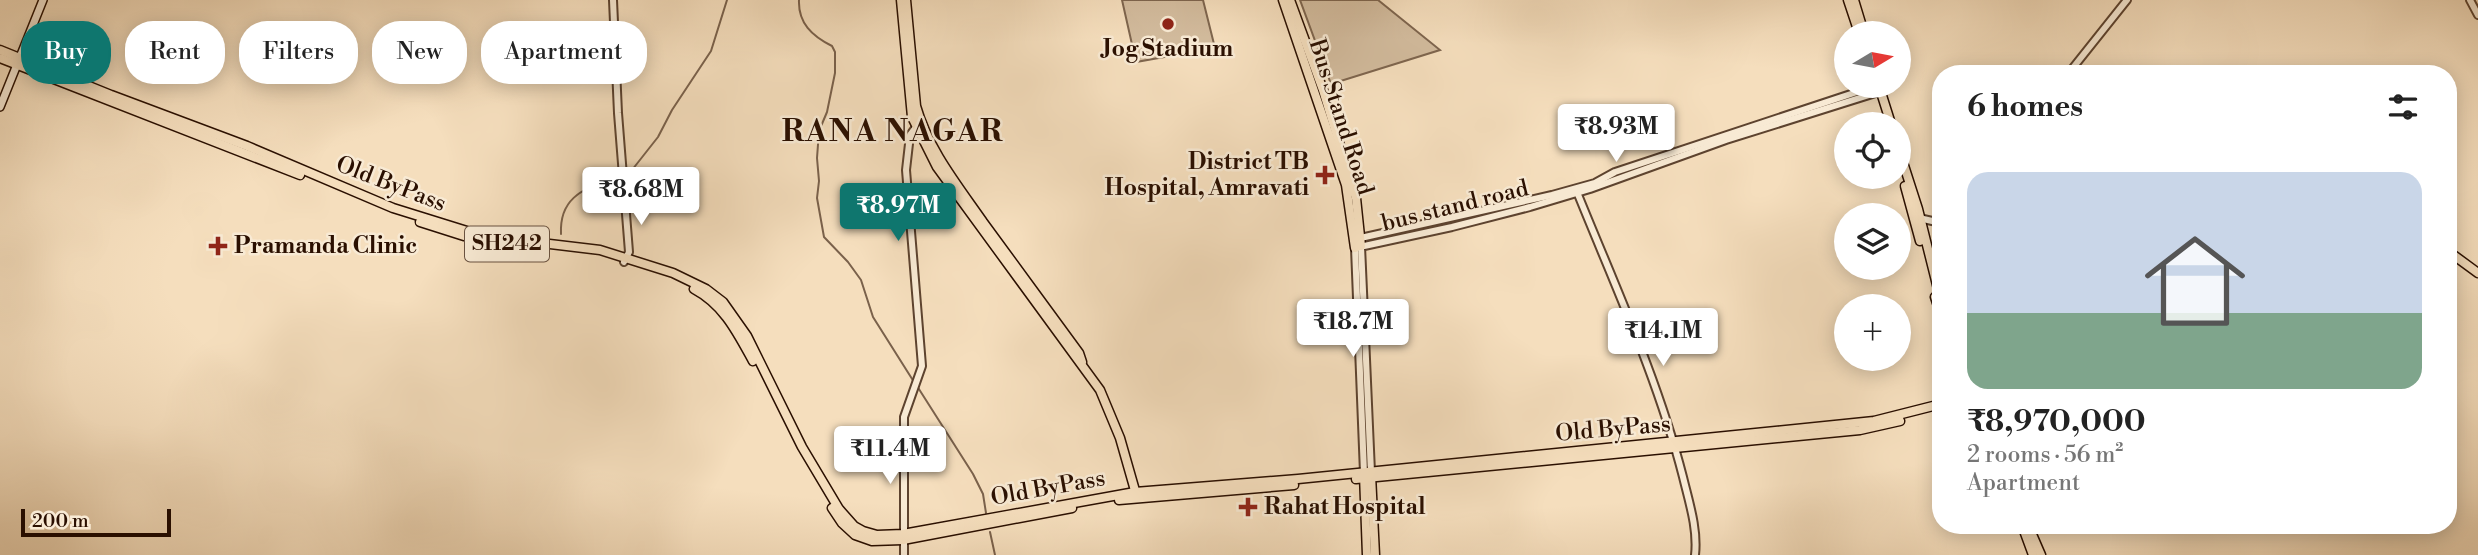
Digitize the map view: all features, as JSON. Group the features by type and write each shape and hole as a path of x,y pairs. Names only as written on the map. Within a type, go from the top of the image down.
{"main road":[{"path":"0,107 43,0"},
{"path":"901,0 912,117 956,184 1079,353 1083,366 1105,399 1120,438 1136,495"},
{"path":"906,0 918,124"},
{"name":"Bus Stand Road","path":"1283,0 1346,185 1358,243"},
{"name":"Bus Stand Road","path":"1290,0 1348,168 1356,198 1358,243"},
{"path":"1848,0 1854,21"},
{"path":"1854,0 1860,21"},
{"name":"Old ByPass","path":"0,50 19,62"},
{"name":"Old ByPass","path":"0,58 19,62 247,146 393,208 435,222 483,236 600,250 673,273 706,289 723,302 747,336 802,447 839,509 854,526 877,535 903,537 1136,495 1675,446 1874,421 1932,409"},
{"path":"1907,189 1932,270"},
{"path":"1910,189 1932,278"},
{"path":"2457,258 2478,273"},
{"path":"1367,475 1367,555"},
{"path":"1367,475 1375,555"},
{"path":"2025,534 2033,555"},
{"path":"2032,534 2041,555"}],"street":[{"path":"613,0 629,252 626,260"},
{"path":"2075,65 2127,0"},
{"path":"2470,0 2478,15"},
{"name":"bus stand road","path":"1358,243 1595,183 1615,172 1846,98"},
{"name":"bus stand road","path":"1358,243 1452,228 1577,192 1856,98"},
{"path":"904,555 904,417 922,366 906,170 910,135 918,124"},
{"path":"1577,192 1661,400 1693,517 1695,555"},
{"path":"1917,217 1932,221"},
{"path":"1358,243 1367,475"}],"shaded area":[{"name":"Jog Stadium","path":"1122,0 1203,0 1215,48 1136,62"},
{"path":"1300,0 1378,0 1440,50 1331,84"}],"waterway":[{"path":"626,172 632,170 658,137 672,110 711,51 727,0"},
{"path":"799,0 801,15 808,28 832,46 835,52 835,73 827,112 819,131 817,158 817,198 824,237 861,280 873,317 914,382"},
{"path":"561,234 565,209 571,201 588,188 621,174"},
{"path":"917,386 973,474 983,494 986,513"},
{"path":"990,532 995,555"}],"place":[{"name":"Jog Stadium","path":"1168,24"},
{"name":"District TB Hospital, Amravati","path":"1325,175"},
{"name":"Pramanda Clinic","path":"218,246"},
{"name":"Rahat Hospital","path":"1248,507"}],"district":[{"name":"RANA NAGAR","path":"893,132"}]}
